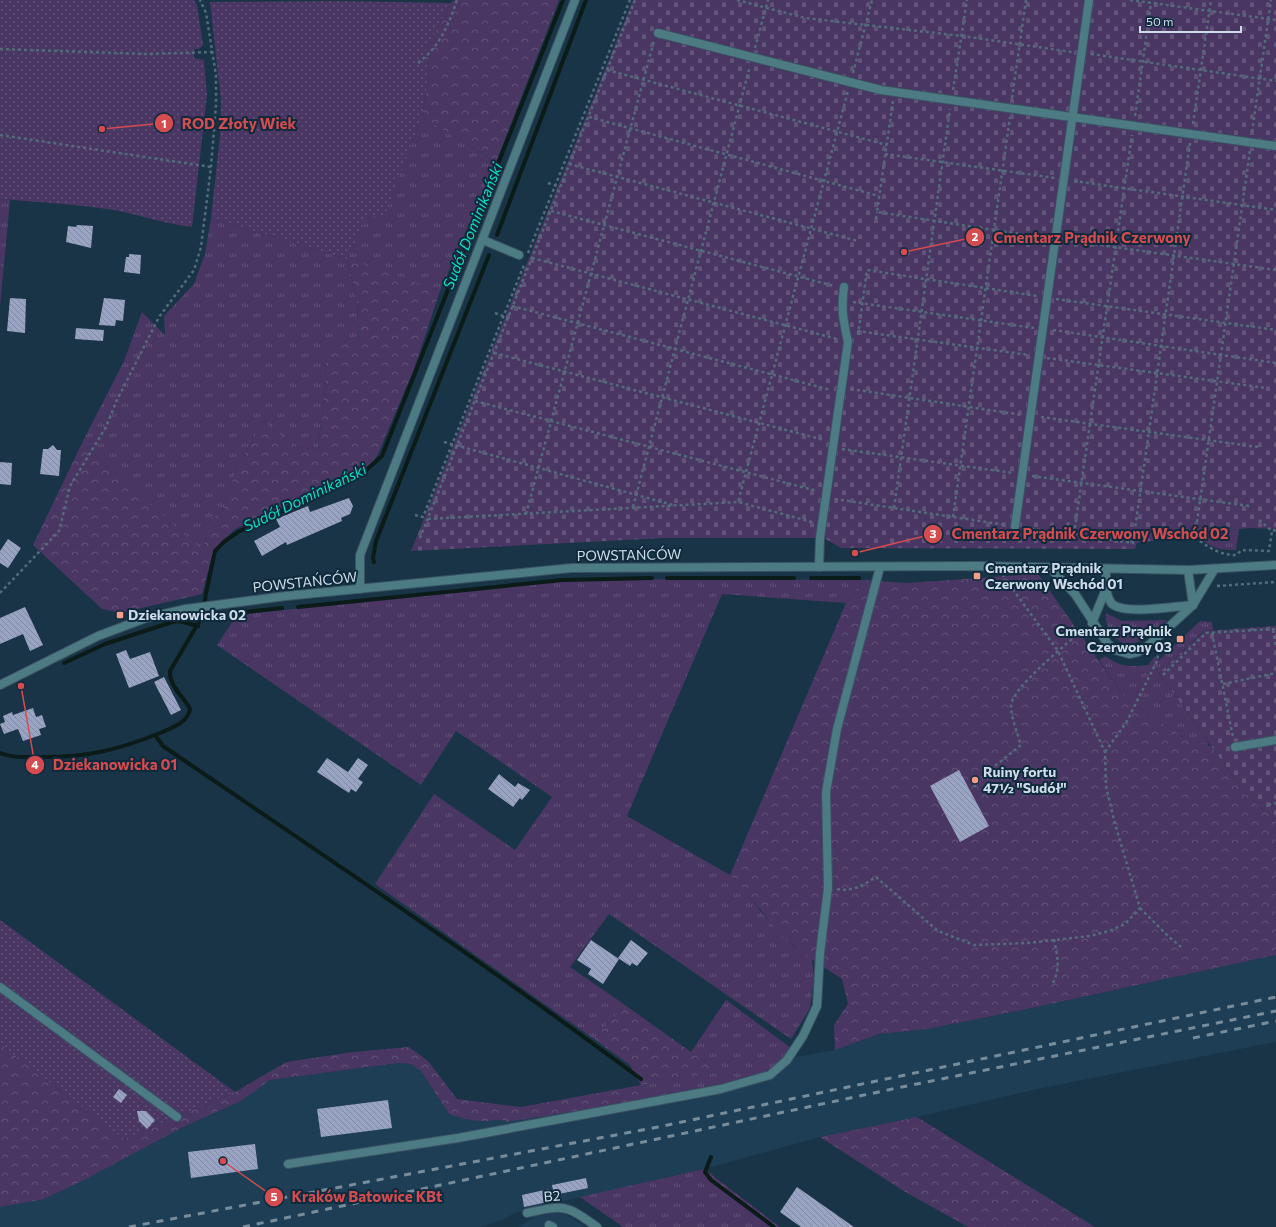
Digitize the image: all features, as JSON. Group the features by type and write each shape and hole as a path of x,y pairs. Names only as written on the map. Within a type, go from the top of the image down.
{"street":[{"path":"360,589 360,555 575,0"},
{"path":"1015,526 1054,239 1089,0"},
{"path":"656,36 753,57 894,92 1276,146"},
{"path":"482,240 519,255"},
{"path":"819,567 822,525 848,342 841,307 844,288"},
{"name":"POWSTAŃCÓW","path":"0,685 71,648 110,632 146,618 186,609 213,604 571,568 995,566 1106,570 1214,570 1276,565"},
{"path":"288,1164 458,1138 721,1089 770,1075 787,1060 803,1036 817,1006 820,953 828,888 826,792 838,729 880,567"},
{"path":"1050,568 1075,594 1092,623 1107,643 1123,653 1138,652 1149,645 1193,605 1214,570"},
{"path":"1092,623 1106,590 1106,570"},
{"path":"1188,570 1193,605"},
{"path":"1106,590 1112,603 1119,608 1132,609 1193,605"},
{"path":"1236,747 1276,740"},
{"path":"0,987 177,1117"},
{"name":"B2","path":"527,1213 557,1206 568,1208 597,1227"}],"path":[{"path":"0,593 59,531 70,486 106,427 117,400 159,317 194,270 201,247 211,167 216,105 216,75 213,52 206,13 200,0"},
{"path":"418,63 430,54 438,44 452,17 457,0"},
{"path":"420,538 635,0"},
{"path":"737,0 805,18 962,36 1276,81"},
{"path":"632,507 768,0"},
{"path":"738,502 872,0"},
{"path":"894,508 944,162 951,101 967,0"},
{"path":"953,517 1026,0"},
{"path":"1130,0 1276,20"},
{"path":"475,400 746,472 827,496 953,517 1133,542 1211,0"},
{"path":"1270,0 1242,205 1219,354 1195,536 1201,542 1227,555 1236,555 1242,550 1269,551 1271,532"},
{"path":"1074,534 1151,3"},
{"path":"526,514 643,79 656,36"},
{"path":"613,41 618,43"},
{"path":"0,49 146,54 213,52"},
{"path":"608,70 887,145"},
{"path":"876,220 894,92"},
{"path":"589,117 879,196"},
{"path":"0,135 211,167"},
{"path":"885,154 1276,210"},
{"path":"569,164 858,241"},
{"path":"548,183 560,187"},
{"path":"551,211 844,288"},
{"path":"876,212 1276,270"},
{"path":"532,258 848,342"},
{"path":"867,270 985,289 1276,330"},
{"path":"862,303 1276,363"},
{"path":"512,306 772,374 842,390 1258,448"},
{"path":"496,313 508,318"},
{"path":"845,329 918,341 1266,388"},
{"path":"494,353 662,396 834,445 901,457 1022,475 1249,506"},
{"path":"444,442 457,447 676,506"},
{"path":"428,519 738,502 822,525"},
{"path":"1259,520 1271,532 1276,533"},
{"path":"1271,532 1276,530"},
{"path":"995,566 1058,651 1106,752 1106,786 1115,824 1140,908 1181,947"},
{"path":"974,787 985,774 1021,745 1011,706 1014,695 1058,651 1092,623"},
{"path":"1163,675 1206,633 1274,630 1276,648"},
{"path":"1212,633 1236,747"},
{"path":"1106,752 1126,723 1158,659 1157,652 1149,645"},
{"path":"1223,684 1276,674"},
{"path":"1268,805 1276,803"},
{"path":"828,888 843,890 862,887 876,877 938,931 974,945 1028,943 1090,936 1109,931 1125,924 1140,908"},
{"path":"1053,983 1058,972 1054,939"}],"shaded area":[{"path":"1276,955 1276,1042 1042,1088 917,1117 820,1137 704,1169 517,1212 502,1220 480,1227 0,1227 0,1207 147,1145 241,1101 270,1080 398,1063 412,1064 421,1071 449,1114 484,1121 502,1119 641,1085 835,1050 879,1034 927,1029"},
{"path":"557,1209 586,1227 518,1227 538,1214"}],"green space":[{"path":"0,0 194,0 197,5 203,45 199,49 194,49 194,58 204,60 207,95 192,227 172,224 114,210 0,199"},
{"path":"455,0 559,0 496,162 422,117 429,75 426,50 450,3"},
{"path":"633,0 1276,0 1276,529 1239,529 1137,543 1135,549 841,548 824,538 664,538 411,551"},
{"path":"337,1 450,3 426,50 429,75 422,117 383,219 369,214 347,259 211,218 220,136 221,101 210,2"},
{"path":"422,117 496,162 440,291 347,260 357,300 359,345 325,353 326,381 318,450 293,446 263,421 252,443 239,461 223,511 209,521 203,552 82,443 124,361 142,312 165,335 164,316 194,284 205,254 211,218 347,259 369,213 382,219"},
{"path":"0,199 10,200 0,307"},
{"path":"347,259 440,291 414,369 378,454 373,462 362,470 235,529 214,550 202,594 120,613 102,609 33,545 82,443 203,551 209,520 223,511 239,461 252,443 263,421 293,446 318,450 326,381 325,353 335,341 359,344 357,300"},
{"path":"1239,529 1236,550 1215,547 1206,543 1198,535"},
{"path":"1038,574 1125,698 1183,737 1211,746 1242,789 1256,804 1276,819 1276,955 927,1029 879,1034 835,1050 834,1025 848,1004 842,979 806,955 785,938 730,875 846,603 864,580 907,583"},
{"path":"570,579 864,580 846,603 722,594 627,816 730,875 745,889 760,911 793,946 812,959 814,977 810,1008 791,1039 609,914 570,967 625,1005 594,1039 375,884 434,794 515,850 552,797 456,731 421,785 217,645 237,615"},
{"path":"1106,613 1122,621 1167,620 1149,636 1135,643 1127,644 1121,642 1112,634 1107,625"},
{"path":"1200,621 1212,622 1213,630 1204,631 1159,673 1209,743 1207,745 1183,737 1125,698 1099,660 1105,656 1125,665 1148,665 1155,656 1159,660"},
{"path":"1276,626 1276,819 1256,804 1242,789 1159,673 1205,631"},
{"path":"0,920 235,1092 124,1139 0,1044"},
{"path":"726,1000 791,1048 777,1065 745,1079 696,1092 647,1100 641,1085 719,1072 691,1052"},
{"path":"625,1005 719,1072 642,1085 647,1100 507,1122 501,1120 485,1121 465,1119 449,1114 421,1071 411,1064 398,1063 270,1080 241,1101 183,1127 86,1179 44,1199 0,1207 0,1044 124,1139 235,1092 286,1062 353,1052 409,1047 428,1061 457,1099 521,1107 641,1085 630,1065 594,1039"},
{"path":"917,1117 1095,1227 968,1227 902,1190 820,1137"},
{"path":"704,1169 780,1227 623,1227 580,1197"}],"building":[{"path":"77,225 93,226 91,248 66,242 68,226 76,227"},
{"path":"129,254 141,255 140,274 124,272 126,257 129,257"},
{"path":"10,298 26,299 25,333 7,331"},
{"path":"104,298 125,300 123,321 116,320 115,326 99,325"},
{"path":"76,328 104,330 103,341 75,339"},
{"path":"53,445 57,450 61,450 59,476 40,474 43,449 48,449"},
{"path":"0,462 12,463 11,485 0,484"},
{"path":"349,498 353,506 350,514 341,518 342,521 287,545 286,542 262,556 254,541 280,527 276,519 308,506 310,512"},
{"path":"8,539 21,548 8,568 0,563 0,551"},
{"path":"25,607 43,645 30,651 23,634 0,644 0,618"},
{"path":"126,650 130,659 150,652 159,676 129,688 116,654"},
{"path":"164,677 181,710 171,715 154,682"},
{"path":"33,708 36,717 42,715 46,727 39,729 41,735 23,741 18,729 4,734 0,724 5,722 3,716 12,712 13,715"},
{"path":"327,758 348,772 358,758 368,765 358,779 363,782 356,792 351,789 349,793 317,772"},
{"path":"959,770 989,826 960,842 930,786"},
{"path":"499,774 515,787 518,783 530,790 522,800 520,798 513,807 488,789"},
{"path":"591,940 619,959 603,984 588,974 591,969 577,960"},
{"path":"631,940 648,953 637,966 632,963 630,966 618,958"},
{"path":"119,1089 127,1095 121,1103 113,1097"},
{"path":"388,1100 392,1128 321,1137 317,1109"},
{"path":"137,1111 146,1111 155,1120 147,1129 139,1121"},
{"path":"255,1144 258,1169 191,1178 188,1152"},
{"path":"586,1178 588,1188 554,1195 552,1185"},
{"path":"797,1187 854,1227 801,1227 780,1212"},
{"path":"549,1189 552,1201 524,1207 522,1195"}],"waterway":[{"name":"Sudół Dominikański","path":"0,753 10,756 56,757 101,752 130,744 160,733 183,721 189,714 190,709 174,686 170,676 170,671 203,615 215,551 225,541 238,532 363,473 382,456 563,0"},
{"path":"497,235 586,0"},
{"path":"374,562 373,558 376,541 489,255"},
{"path":"298,607 563,580 652,578"},
{"path":"667,578 794,578"},
{"path":"811,578 859,578"},
{"path":"235,613 282,608"},
{"path":"64,663 105,644 172,622 179,621 198,626"},
{"path":"155,735 163,746 463,951 641,1079"},
{"path":"711,1157 705,1172 711,1180 774,1227"}],"railway":[{"path":"129,1227 658,1127 1276,997"},
{"path":"243,1227 902,1087 1276,1011"},
{"path":"1193,1038 1276,1021"}],"place":[{"name":"ROD Złoty Wiek","path":"102,129"},
{"name":"Cmentarz Prądnik Czerwony","path":"904,252"},
{"name":"Cmentarz Prądnik Czerwony Wschód 02","path":"855,553"},
{"name":"Cmentarz Prądnik Czerwony Wschód 01","path":"977,576"},
{"name":"Dziekanowicka 02","path":"120,615"},
{"name":"Cmentarz Prądnik Czerwony 03","path":"1180,639"},
{"name":"Dziekanowicka 01","path":"21,686"},
{"name":"Ruiny fortu 47½ \"Sudół\"","path":"975,780"},
{"name":"Kraków Batowice KBt","path":"223,1161"}]}
